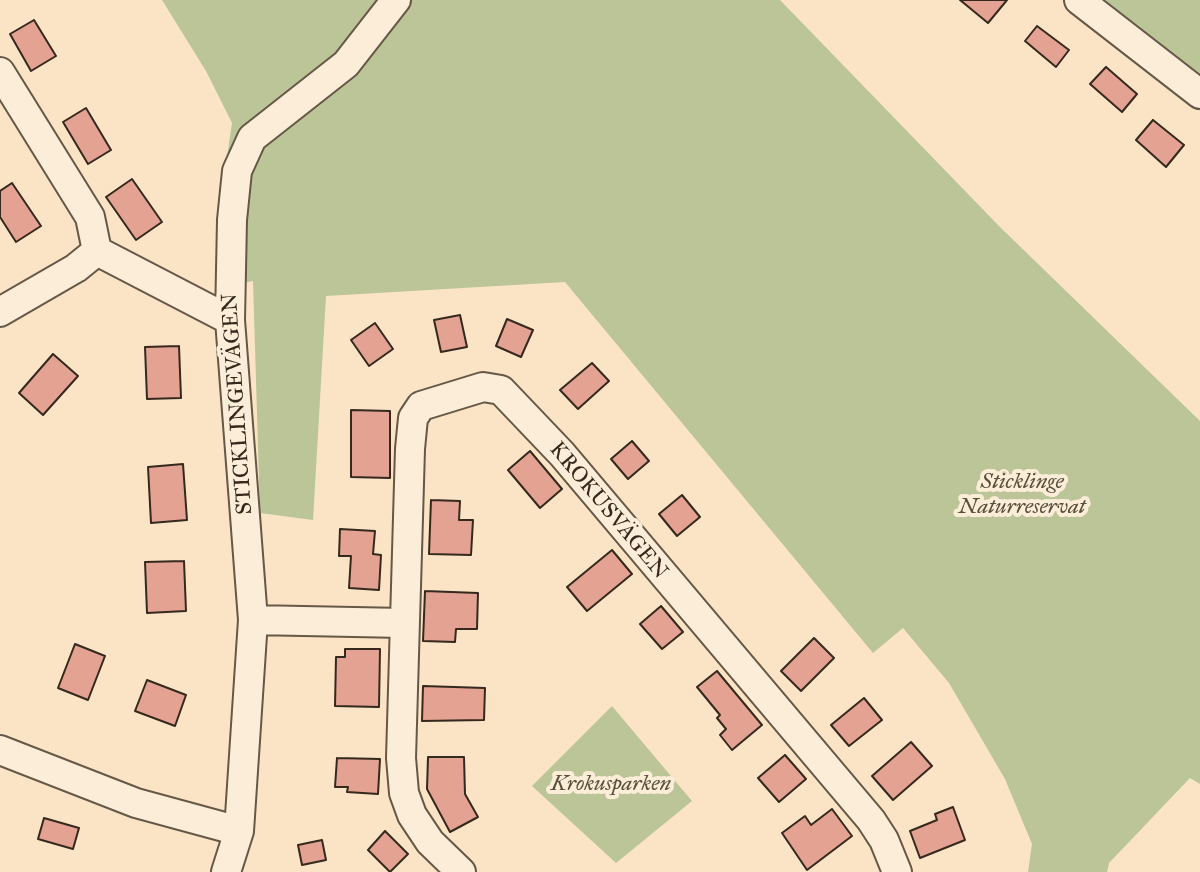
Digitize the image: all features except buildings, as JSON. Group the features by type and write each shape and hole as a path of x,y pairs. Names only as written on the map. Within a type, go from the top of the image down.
{"street":[{"name":"STICKLINGEVÄGEN","path":"226,872 239,831 253,620 230,320 233,191 242,154 267,124 346,64 396,0"},
{"path":"1079,0 1200,94"},
{"path":"0,72 90,217 97,251"},
{"path":"97,251 230,320"},
{"path":"0,312 76,268 97,251"},
{"name":"KROKUSVÄGEN","path":"461,872 430,842 412,815 404,793 401,758 404,623 413,418 421,406 483,387 501,390 562,454 871,820 884,840 897,872"},
{"path":"253,620 404,623"},
{"path":"0,750 136,803 239,831"}],"green space":[{"name":"Sticklinge Naturreservat","path":"162,0 780,0 1000,227 1200,421 1200,784 1190,778 1109,863 1107,872 1028,872 1032,844 1005,779 949,683 903,628 873,653 565,282 326,296 313,520 260,513 253,281 215,289 219,210 232,123 206,71"},
{"path":"1096,0 1200,0 1200,81"},
{"name":"Krokusparken","path":"612,706 692,801 616,863 532,786"}]}
